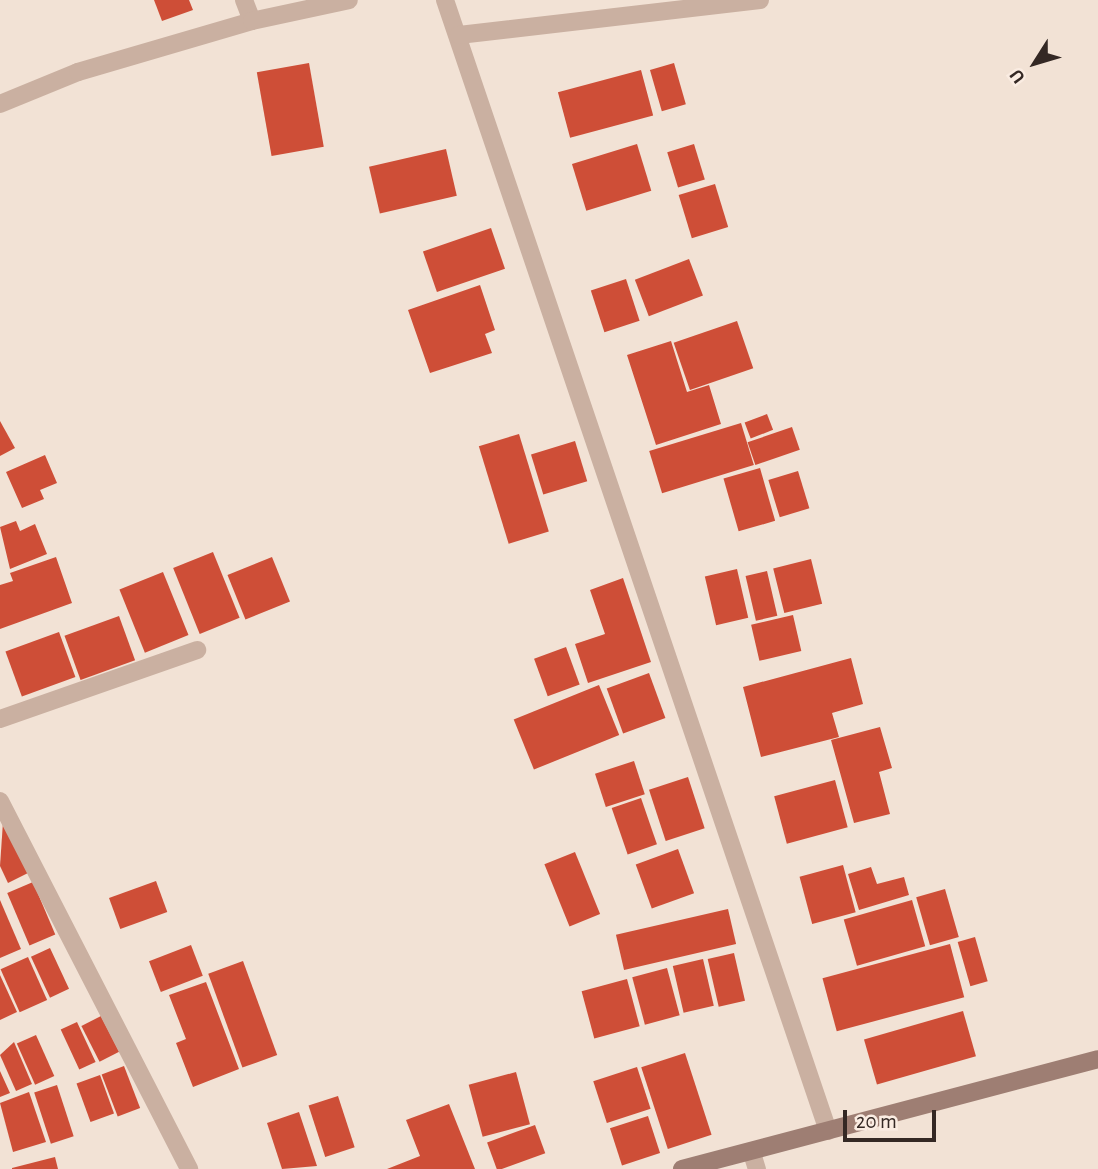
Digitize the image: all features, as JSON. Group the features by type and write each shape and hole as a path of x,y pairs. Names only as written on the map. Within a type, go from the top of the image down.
{"street":[{"path":"244,0 252,21"},
{"path":"0,104 78,72 252,21 349,0"},
{"path":"445,0 828,1131"},
{"path":"459,35 760,0"},
{"path":"0,719 197,650"},
{"path":"0,801 189,1169"},
{"path":"682,1169 754,1161 828,1131 1098,1059"}],"building":[{"path":"154,0 189,0 193,10 162,21"},
{"path":"309,63 324,147 272,156 257,72"},
{"path":"674,63 686,104 662,111 650,70"},
{"path":"641,70 653,115 570,138 558,92"},
{"path":"637,144 651,191 586,211 572,164"},
{"path":"694,144 705,179 678,188 667,152"},
{"path":"446,149 457,196 380,214 369,167"},
{"path":"715,184 728,227 692,238 679,195"},
{"path":"491,228 505,269 437,292 423,251"},
{"path":"689,259 703,295 649,316 635,280"},
{"path":"626,279 640,321 604,332 591,290"},
{"path":"480,285 495,330 485,334 492,353 430,373 408,310"},
{"path":"737,321 753,368 690,390 674,343"},
{"path":"671,341 687,392 709,385 721,424 656,445 627,355"},
{"path":"767,414 773,430 751,438 745,423"},
{"path":"0,421 15,448 0,456"},
{"path":"741,423 754,465 662,493 649,451"},
{"path":"792,427 800,450 755,465 748,442"},
{"path":"519,434 549,532 509,544 479,446"},
{"path":"575,441 587,481 543,495 531,454"},
{"path":"45,455 57,483 40,490 44,499 22,508 6,472"},
{"path":"760,468 775,521 739,531 723,478"},
{"path":"798,471 809,508 780,517 768,480"},
{"path":"16,521 20,531 35,524 47,554 10,569 0,527"},
{"path":"213,552 240,618 200,634 173,568"},
{"path":"56,557 72,603 0,629 0,585 13,581 10,573"},
{"path":"272,557 290,602 245,619 227,575"},
{"path":"811,559 822,604 784,613 773,568"},
{"path":"737,569 748,618 716,625 705,576"},
{"path":"767,571 777,616 756,621 746,576"},
{"path":"163,572 188,635 145,653 119,590"},
{"path":"623,578 651,662 588,683 575,644 605,634 590,590"},
{"path":"793,615 801,651 759,661 751,625"},
{"path":"119,616 135,660 81,680 64,636"},
{"path":"59,632 75,677 22,697 5,651"},
{"path":"566,647 580,685 548,696 534,659"},
{"path":"851,658 863,704 832,713 839,737 761,757 743,687"},
{"path":"649,673 665,718 623,733 607,688"},
{"path":"599,685 619,735 534,770 514,719"},
{"path":"880,727 892,768 879,772 890,814 854,823 831,740"},
{"path":"634,761 645,794 606,807 595,774"},
{"path":"688,777 705,828 666,841 649,790"},
{"path":"835,780 848,827 787,844 774,796"},
{"path":"641,798 657,844 628,854 612,808"},
{"path":"3,822 28,873 8,883 0,866"},
{"path":"678,849 694,893 652,909 636,864"},
{"path":"575,852 600,914 570,926 544,864"},
{"path":"843,865 856,912 812,924 800,877"},
{"path":"871,867 877,884 904,877 909,895 859,910 848,874"},
{"path":"156,881 167,912 120,929 109,898"},
{"path":"33,882 55,934 29,945 7,893"},
{"path":"945,889 959,937 930,945 916,897"},
{"path":"0,900 21,949 0,958"},
{"path":"912,900 925,946 857,966 844,920"},
{"path":"728,909 736,944 624,970 616,935"},
{"path":"975,937 988,981 970,986 958,942"},
{"path":"950,944 964,997 837,1031 822,978"},
{"path":"191,945 203,976 161,992 149,961"},
{"path":"50,948 69,989 50,998 31,957"},
{"path":"734,953 745,1001 719,1007 708,959"},
{"path":"28,957 47,1000 20,1012 1,969"},
{"path":"703,959 714,1006 684,1013 673,966"},
{"path":"243,961 277,1055 242,1068 208,974"},
{"path":"667,968 680,1015 645,1025 632,977"},
{"path":"0,975 17,1012 0,1020"},
{"path":"627,979 640,1026 594,1038 582,991"},
{"path":"206,982 239,1069 193,1087 176,1043 186,1039 169,995"},
{"path":"963,1011 976,1056 877,1085 864,1039"},
{"path":"101,1016 119,1052 100,1062 81,1026"},
{"path":"77,1022 96,1062 79,1069 61,1030"},
{"path":"36,1035 54,1076 35,1085 17,1044"},
{"path":"14,1042 32,1084 16,1091 0,1055"},
{"path":"685,1053 712,1135 668,1149 641,1067"},
{"path":"124,1066 140,1108 118,1117 102,1075"},
{"path":"637,1067 651,1109 607,1123 593,1081"},
{"path":"0,1071 10,1093 0,1097"},
{"path":"516,1072 530,1124 483,1137 469,1085"},
{"path":"100,1075 114,1114 91,1122 77,1084"},
{"path":"57,1085 74,1136 51,1144 34,1092"},
{"path":"29,1092 46,1142 13,1152 0,1103"},
{"path":"338,1096 355,1147 325,1157 309,1106"},
{"path":"449,1104 475,1169 387,1169 420,1156 406,1120"},
{"path":"299,1112 317,1166 282,1169 267,1123"},
{"path":"648,1116 660,1153 622,1165 610,1128"},
{"path":"535,1125 545,1153 497,1169 487,1142"},
{"path":"55,1157 58,1169 12,1169 12,1168"}]}
